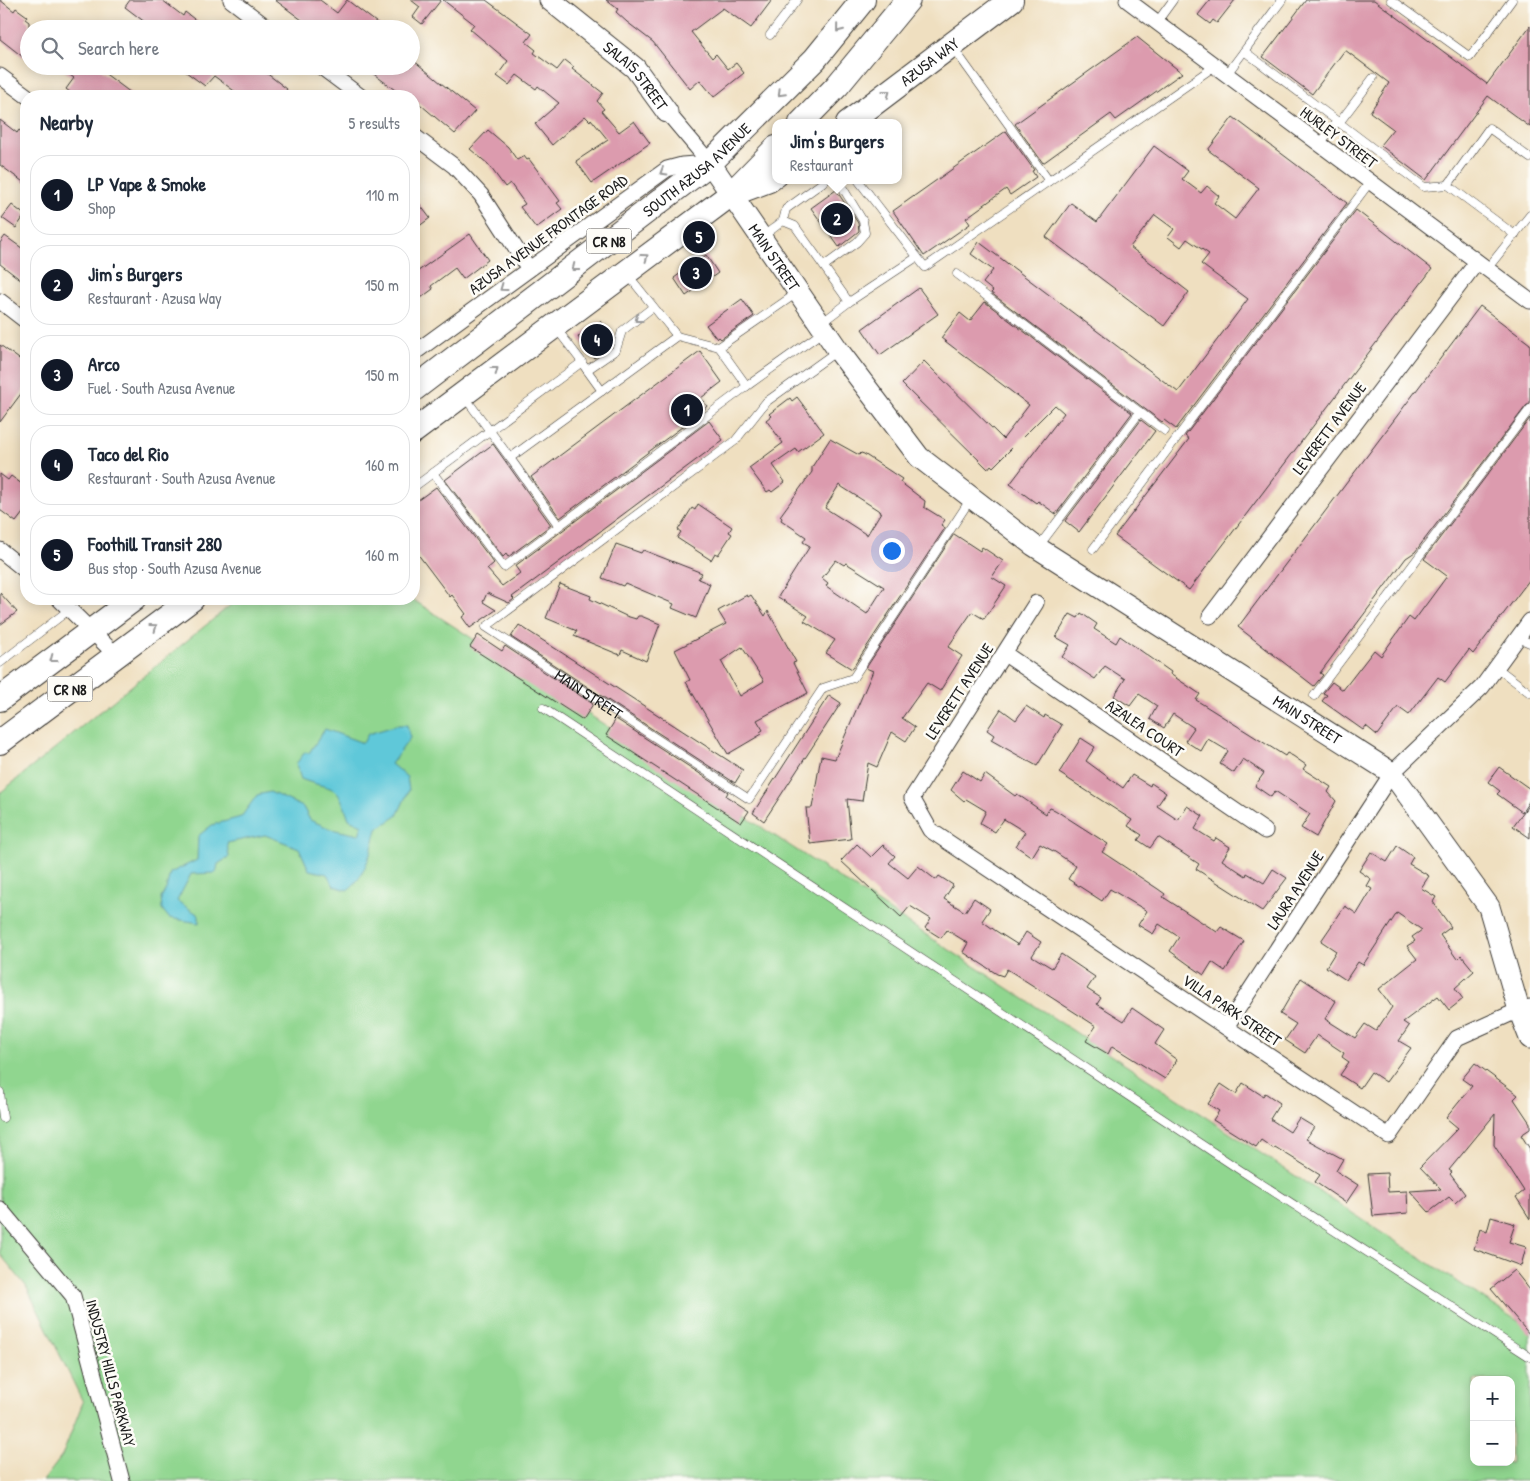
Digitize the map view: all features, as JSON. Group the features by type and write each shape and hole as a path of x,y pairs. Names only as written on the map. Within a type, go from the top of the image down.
{"main road":[{"name":"SOUTH AZUSA AVENUE","path":"420,385 710,163 815,59 862,0"},
{"path":"805,119 837,86 908,0"},
{"name":"AZUSA WAY","path":"853,119 1011,0"},
{"name":"CR N8","path":"420,426 730,194 772,152"},
{"path":"730,194 772,178"},
{"path":"444,367 463,394"},
{"name":"CR N8","path":"0,699 126,605"},
{"name":"CR N8","path":"0,742 184,605"}],"street":[{"path":"231,0 257,20"},
{"name":"SALAIS STREET","path":"550,0 635,68 667,112 710,163"},
{"name":"HURLEY STREET","path":"1128,0 1530,301"},
{"path":"332,75 352,90"},
{"path":"0,76 20,91"},
{"path":"420,140 454,166 481,195 529,269"},
{"name":"MAIN STREET","path":"710,163 838,350 919,457 1037,549 1392,773 1489,907 1525,1008 1530,1038"},
{"name":"AZUSA AVENUE FRONTAGE ROAD","path":"420,349 667,169 682,165 710,163"},
{"name":"LEVERETT AVENUE","path":"1210,616 1482,266"},
{"path":"0,301 20,316"},
{"path":"0,550 20,566"},
{"name":"LEVERETT AVENUE","path":"912,798 1036,603"},
{"path":"66,605 92,629 116,655"},
{"name":"LAURA AVENUE","path":"1226,1027 1392,773 1482,687 1496,667 1524,640 1530,621"},
{"name":"AZALEA COURT","path":"1004,654 1265,831"},
{"name":"VILLA PARK STREET","path":"912,798 930,830 1389,1136 1457,1038 1525,1008"},
{"name":"INDUSTRY HILLS PARKWAY","path":"0,1209 73,1296 122,1481"}],"lane":[{"path":"770,35 797,0"},
{"path":"1157,22 1173,0"},
{"path":"861,184 925,267 1049,180 1221,70 1244,51 1282,0"},
{"path":"1391,0 1470,57 1512,0"},
{"path":"951,44 1049,180"},
{"path":"1244,51 1424,187 1448,185 1515,235"},
{"path":"1320,144 1372,78"},
{"path":"1448,185 1489,128 1530,158"},
{"path":"1093,549 1370,182"},
{"path":"761,239 783,221 786,209 820,184"},
{"path":"824,266 857,242 865,233 863,221 840,184"},
{"path":"1482,266 1515,235 1530,215"},
{"path":"783,221 795,226 849,302"},
{"path":"433,473 504,567 746,386 822,327 849,302 917,257"},
{"path":"625,272 677,336 719,347 746,386"},
{"path":"957,274 1165,431"},
{"path":"719,347 798,292"},
{"path":"587,370 616,350 622,332 653,307"},
{"path":"554,325 602,391"},
{"path":"510,458 677,336"},
{"name":"MAIN STREET","path":"838,350 766,402 736,441 486,627 749,799 823,688 853,678 971,498"},
{"path":"420,483 582,362"},
{"path":"463,394 559,526"},
{"path":"1314,696 1530,409"},
{"path":"1037,549 1140,412"},
{"path":"0,663 70,609"},
{"path":"1496,667 1530,693"},
{"path":"543,708 1240,1170 1530,1357"},
{"path":"0,1092 1,1119"}],"green space":[{"path":"420,604 1530,1329 1530,1481 43,1481 62,1456 83,1402 26,1286 0,1254 0,793 231,605"}],"water":[{"path":"398,725 407,725 410,738 391,764 407,777 409,790 397,816 377,829 367,863 359,879 353,885 347,890 334,886 327,874 309,870 299,848 265,835 227,843 229,857 218,864 216,873 191,874 177,901 199,915 199,923 169,918 162,909 161,898 166,889 170,873 197,860 198,836 212,825 241,817 257,795 270,792 303,807 310,820 331,829 359,835 362,825 349,819 341,798 337,793 327,787 301,779 296,764 305,752 309,753 325,729 363,743 368,734"}],"building":[{"path":"0,0 14,11 16,8 27,16 26,20 20,20 20,55 0,39"},
{"path":"130,0 162,0 183,16 185,12 195,20 142,20 125,7"},
{"path":"275,0 320,0 337,13 347,0 373,20 302,20"},
{"path":"411,0 441,0 422,24 420,20 413,17 420,7"},
{"path":"443,0 486,0 532,34 526,42 536,50 534,53 557,70 565,60 574,67 572,69 603,93 597,101 604,109 601,111 619,132 634,121 650,143 592,183 576,161 608,140 591,119 590,121 585,116 552,145 535,124 559,103 538,86 536,89 517,75 509,85 497,76 508,61 470,29 474,24"},
{"path":"606,0 772,0 751,28 723,8 691,32 712,58 716,54 728,69 736,63 744,73 714,97 700,80 690,89 653,42 627,22 616,12 618,9"},
{"path":"1210,0 1235,0 1217,23 1213,20 1210,24 1198,15"},
{"path":"1306,0 1374,0 1487,84 1530,26 1530,127 1488,96 1426,180 1380,145 1393,129 1370,112 1389,83 1345,50 1312,94 1263,57"},
{"path":"1137,37 1182,73 1116,120 1111,114 1043,163 1015,124"},
{"path":"420,66 475,111 455,134 420,104 420,90 395,90 375,75 420,75"},
{"path":"70,75 107,75 127,90 67,90 66,89 74,78"},
{"path":"190,75 269,75 287,89 233,90 214,76 205,86"},
{"path":"1233,117 1347,203 1176,429 1164,420 1162,422 991,293 993,291 983,283 993,270 971,254 979,242 1178,392 1248,299 1201,264 1209,254 1187,239 1181,247 1168,237 1174,229 1155,215 1130,247 1189,292 1164,326 1046,237 1071,203 1097,222 1154,146 1188,171 1182,179 1201,193 1207,186 1219,196 1214,203 1235,219 1259,188 1208,150"},
{"path":"0,120 17,133 20,131 20,180 0,165"},
{"path":"488,130 508,147 517,160 524,156 527,160 529,159 560,201 557,203 562,209 536,228 520,207 525,204 510,183 505,187 488,164 470,149"},
{"path":"1006,131 1034,170 1032,171 1036,177 1010,195 1006,189 966,218 970,224 924,256 893,211"},
{"path":"836,190 858,223 859,231 839,247 811,208"},
{"path":"12,205 20,211 20,222 16,228 2,218"},
{"path":"420,205 430,218 420,226"},
{"path":"1356,210 1432,269 1189,590 1115,536 1189,439 1185,436"},
{"path":"470,234 488,260 463,279 455,268 431,286 433,289 420,299 420,270"},
{"path":"5,236 20,247 20,279 0,264 0,243"},
{"path":"706,255 718,273 686,296 674,278"},
{"path":"919,288 938,314 880,355 862,329"},
{"path":"742,299 754,316 721,339 719,337 717,339 706,325"},
{"path":"985,302 1132,413 1056,514 1038,501 1036,503 1010,484 1064,413 1055,405 993,467 991,465 988,469 902,384 924,361 1003,439 1029,405 941,338 960,313 970,321"},
{"path":"1480,306 1530,344 1530,403 1415,552 1406,558 1320,673 1323,675 1314,686 1238,627"},
{"path":"600,321 613,339 612,345 594,358 578,337"},
{"path":"0,345 20,360 20,395 0,422"},
{"path":"700,351 722,382 701,398 707,406 702,412 560,518 531,477"},
{"path":"797,397 824,433 798,452 796,449 773,465 785,482 772,492 770,490 767,492 749,468 783,443 766,420 771,416 769,414 790,398 792,401"},
{"path":"1530,418 1530,579 1473,654 1469,650 1445,682 1438,677 1409,715 1398,707 1377,735 1366,726 1363,730 1322,701 1327,695 1323,693 1332,682 1343,690 1374,650 1381,656 1409,617 1414,621 1447,576 1424,559"},
{"path":"1141,420 1155,431 1079,532 1065,521"},
{"path":"709,421 723,440 512,597 514,599 509,603 487,593 483,602 496,610 470,628 462,617 466,614 452,595 450,597 420,557 420,499 436,487 494,563 487,569 502,586 520,573 515,566"},
{"path":"830,439 859,455 861,453 864,454 902,479 900,482 925,501 924,507 945,520 941,525 945,528 852,669 826,653 835,640 804,621 808,616 778,597 810,546 803,542 806,537 781,520 780,516 812,472 812,467","holes":["839,485 881,512 867,535 825,508","836,560 844,565 846,563 884,587 867,614 826,586 828,583 822,578"]},
{"path":"493,444 551,525 508,557 506,554 503,557 445,480"},
{"path":"0,474 8,480 11,476 20,483 20,517 16,522 0,510"},
{"path":"698,504 732,527 729,532 732,534 718,555 715,553 711,560 677,538 681,532 678,530 692,508 695,510"},
{"path":"954,534 980,551 982,547 1003,561 992,577 1006,586 984,619 972,612 948,647 962,656 940,691 927,683 902,718 915,727 906,741 892,732 877,767 868,763 862,801 847,799 851,839 810,844 806,808 812,808 821,756 835,759 873,671 866,668"},
{"path":"616,544 641,553 643,550 702,573 698,579 710,584 696,618 672,608 674,604 625,583 623,586 602,578"},
{"path":"560,584 591,596 590,599 626,616 636,619 638,616 641,616 660,624 646,661 622,650 620,655 574,636 577,631 546,618"},
{"path":"0,593 17,612 0,625"},
{"path":"747,595 748,597 751,595 765,616 768,611 796,662 793,663 808,693 757,720 763,730 760,732 762,734 728,754 686,682 690,680 675,650 726,624 718,611","holes":["742,647 764,681 740,696 721,661"]},
{"path":"1081,613 1097,624 1094,629 1116,643 1120,636 1171,672 1170,674 1200,694 1196,700 1285,756 1287,753 1293,756 1306,765 1303,769 1331,787 1328,792 1336,801 1316,837 1301,828 1310,814 1275,791 1271,797 1255,786 1264,773 1243,759 1234,773 1220,764 1228,751 1208,739 1201,751 1185,741 1194,728 1173,714 1164,728 1150,719 1157,706 1139,694 1130,706 1114,696 1125,679 1105,666 1095,679 1062,657 1070,645 1056,637 1070,614 1078,618"},
{"path":"519,625 743,770 735,783 511,637"},
{"path":"478,635 502,651 505,646 593,704 583,720 470,647"},
{"path":"829,695 841,703 764,821 753,813"},
{"path":"1026,706 1044,718 1045,715 1062,725 1037,766 991,740 994,735 987,730 1001,709 1016,720"},
{"path":"616,719 728,792 726,796 749,811 741,823 606,735"},
{"path":"1081,738 1095,747 1086,761 1123,788 1132,775 1150,786 1151,783 1166,793 1157,806 1178,820 1187,806 1203,816 1195,829 1214,841 1216,838 1230,847 1222,860 1246,876 1247,873 1264,883 1273,869 1287,878 1262,911 1196,869 1199,864 1158,837 1150,848 1138,840 1142,835 1128,826 1132,820 1059,773"},
{"path":"1499,767 1530,789 1530,800 1522,812 1497,794 1500,791 1488,782"},
{"path":"963,771 980,782 985,774 1015,796 1017,794 1046,814 1050,808 1055,810 1108,844 1102,852 1165,894 1163,897 1217,932 1221,927 1244,941 1225,971 1212,962 1204,975 1188,964 1170,951 1179,937 1159,924 1153,934 1138,925 1147,911 1110,889 1102,901 1068,879 1076,866 1055,852 1040,844 1032,857 1016,846 1025,832 1004,819 995,832 980,823 986,811 966,799 964,801 951,790"},
{"path":"1530,803 1530,838 1513,826"},
{"path":"857,844 871,857 883,845 895,856 889,863 908,878 918,866 936,880 939,876 953,885 944,899 965,912 974,898 990,909 982,921 996,931 1018,945 1026,932 1041,942 1032,956 1052,968 1061,954 1095,977 1087,989 1101,998 1097,1004 1124,1021 1132,1008 1164,1030 1155,1044 1177,1060 1165,1079 1112,1046 1108,1054 1086,1041 1096,1026 1007,969 1003,976 997,974 963,952 968,943 947,930 941,938 925,928 931,919 910,906 901,917 841,861"},
{"path":"1397,846 1413,857 1409,864 1429,876 1421,888 1436,897 1433,902 1451,927 1440,935 1457,959 1461,955 1474,971 1455,988 1463,999 1449,1010 1438,996 1403,1022 1409,1026 1399,1041 1411,1048 1386,1082 1371,1072 1360,1088 1340,1075 1349,1062 1342,1057 1344,1053 1317,1035 1305,1053 1285,1040 1296,1024 1280,1014 1301,978 1336,1001 1325,1019 1355,1038 1365,1024 1376,1031 1392,1007 1379,989 1417,959 1407,946 1415,941 1412,937 1422,930 1397,913 1363,965 1358,962 1346,980 1326,967 1336,951 1321,941 1345,906 1357,914 1372,889 1367,886 1371,879 1359,871 1371,852 1387,862"},
{"path":"1475,1063 1518,1095 1514,1099 1530,1123 1530,1129 1521,1135 1530,1149 1530,1219 1516,1197 1524,1191 1494,1145 1495,1114 1449,1170 1465,1194 1455,1203 1449,1197 1429,1212 1410,1191 1441,1189 1420,1167 1458,1128 1446,1118 1472,1086 1462,1079"},
{"path":"1243,1083 1263,1096 1265,1093 1280,1103 1270,1119 1290,1132 1299,1118 1314,1127 1306,1139 1343,1159 1336,1171 1358,1185 1346,1203 1315,1182 1320,1175 1261,1140 1256,1147 1213,1120 1219,1111 1208,1104 1221,1084 1236,1094"},
{"path":"1387,1173 1388,1192 1407,1191 1408,1213 1373,1216 1368,1174"},
{"path":"1491,1217 1515,1224 1509,1242 1526,1247 1521,1266 1474,1249 1480,1229 1487,1232"},
{"path":"1514,1270 1530,1290 1530,1335 1491,1289"}],"place":[{"name":"Jim's Burgers","path":"837,219"},
{"name":"Foothill Transit 280","path":"699,237"},
{"name":"Arco","path":"696,273"},
{"name":"Taco del Rio","path":"597,340"},
{"name":"LP Vape & Smoke","path":"687,410"}]}
